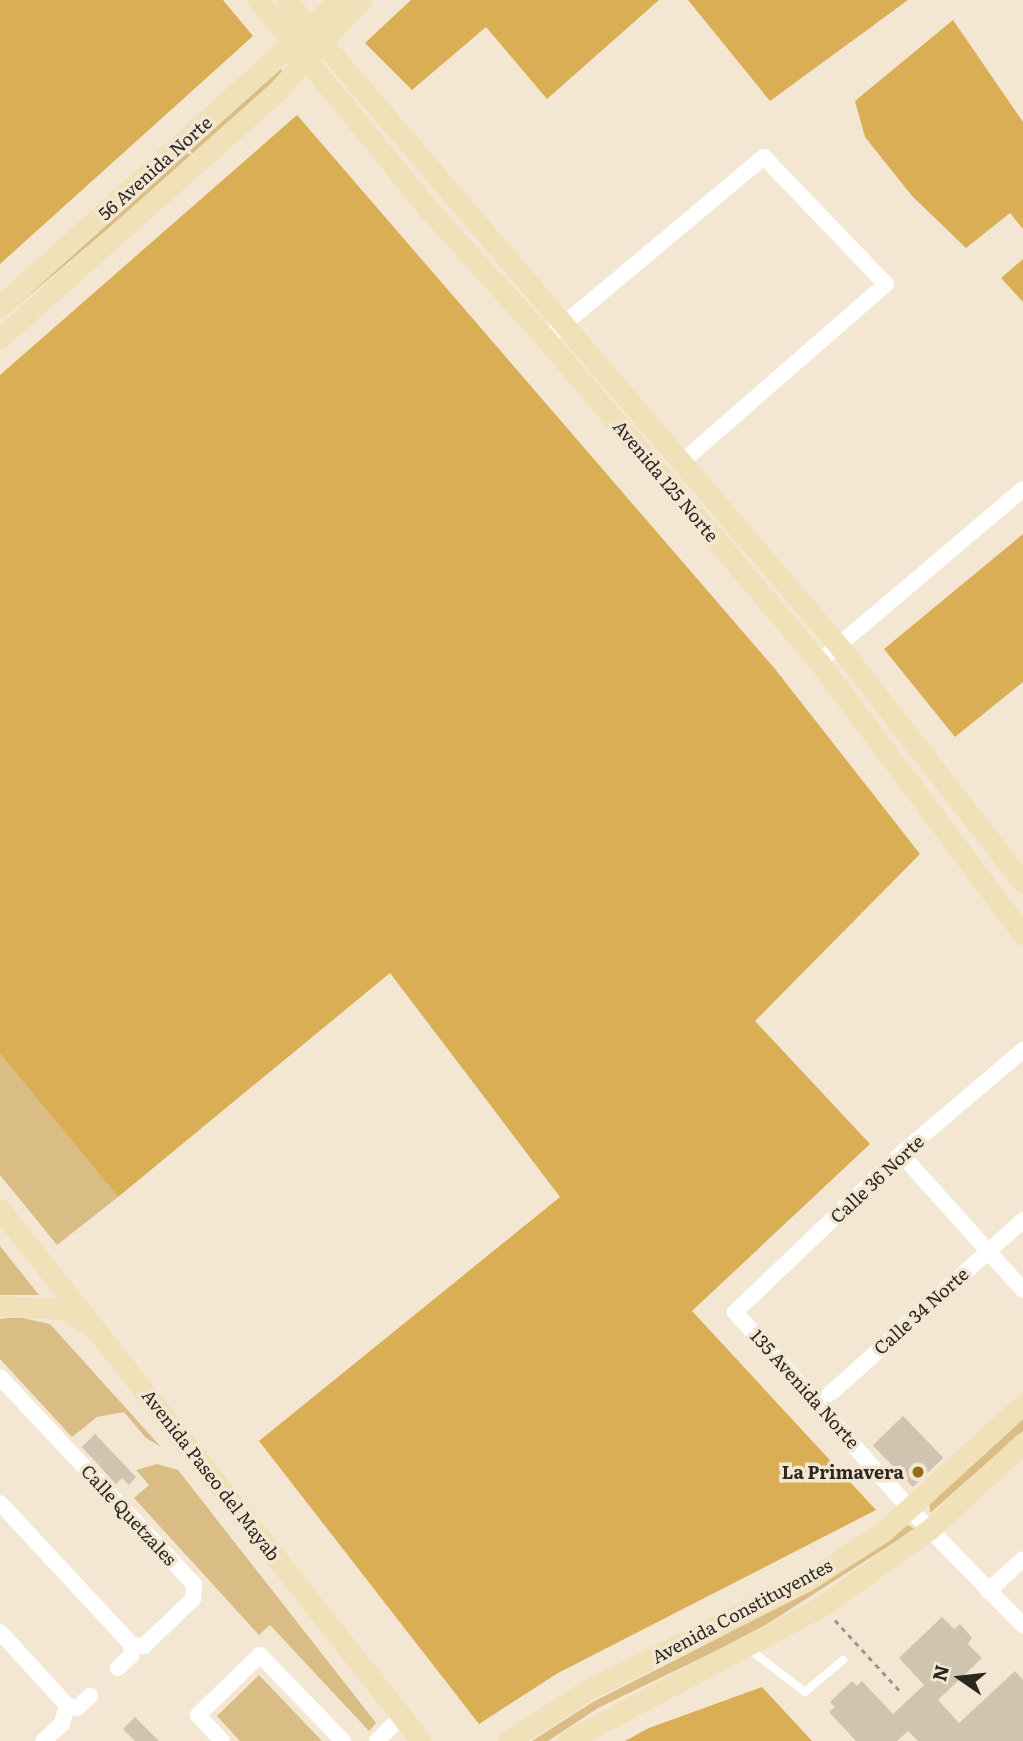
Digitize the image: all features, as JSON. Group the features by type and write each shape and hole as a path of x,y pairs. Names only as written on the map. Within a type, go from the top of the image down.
{"main road":[{"path":"258,0 307,42"},
{"path":"286,0 307,42"},
{"path":"307,42 340,0"},
{"path":"307,42 361,0"},
{"name":"56 Avenida Norte","path":"0,338 276,92 307,42"},
{"name":"56 Avenida Norte","path":"0,306 307,42"},
{"name":"Avenida 125 Norte","path":"307,42 368,138 546,340 819,662 1023,935"},
{"name":"Avenida 125 Norte","path":"307,42 563,322 838,645 1023,883"},
{"name":"56 Avenida Norte","path":"276,92 304,80 353,131 368,138"},
{"name":"Avenida Paseo del Mayab","path":"0,1209 421,1741"},
{"path":"0,1306 63,1309 96,1328"},
{"name":"Avenida Constituyentes","path":"508,1741 587,1690 805,1581 910,1509 1023,1404"},
{"name":"Avenida Constituyentes","path":"567,1741 748,1649 822,1606 930,1529 1023,1443"}],"street":[{"path":"546,340 563,322 764,157 886,284 681,463"},
{"path":"819,662 1023,488"},
{"name":"Calle 36 Norte","path":"735,1312 901,1154 1023,1050"},
{"path":"901,1154 1023,1290"},
{"name":"Calle 34 Norte","path":"820,1403 1023,1220"},
{"name":"135 Avenida Norte","path":"735,1312 820,1403 910,1509 1023,1625"},
{"name":"Calle Quetzales","path":"0,1377 194,1584 193,1599 144,1646 132,1645"},
{"path":"0,1503 132,1645 131,1656 118,1668"},
{"path":"988,1591 1023,1559"},
{"path":"0,1632 67,1705 77,1708 90,1696"},
{"path":"222,1741 198,1715 260,1655 343,1741"},
{"path":"43,1741 62,1724 67,1705"},
{"path":"377,1741 402,1716"}],"lane":[{"path":"748,1649 805,1692 843,1660"}],"path":[{"path":"822,1606 901,1692"}],"shaded area":[{"path":"0,0 223,0 253,36 0,264"},
{"path":"411,0 659,0 547,99 486,27 412,90 365,43"},
{"path":"688,0 908,0 770,101"},
{"path":"953,20 1023,122 1023,229 1010,213 966,248 912,196 865,137 855,101"},
{"path":"281,69 284,73 128,212 0,320"},
{"path":"297,115 775,669 920,854 755,1021 870,1144 692,1311 876,1510 558,1673 479,1724 259,1441 560,1197 390,973 118,1197 0,1054 0,375"},
{"path":"1023,259 1023,302 1001,278"},
{"path":"1023,534 1023,682 955,737 884,649"},
{"path":"0,1054 118,1197 57,1245 0,1175"},
{"path":"0,1246 39,1295 0,1295"},
{"path":"18,1317 50,1324 161,1447 146,1438 124,1412 97,1417 72,1437 0,1359 0,1319"},
{"path":"1023,1415 1023,1431 930,1513 929,1502"},
{"path":"157,1464 178,1470 376,1723 369,1731 270,1625 259,1635 134,1498 149,1485 136,1470"},
{"path":"908,1525 915,1529 753,1633 598,1708 548,1741 532,1741 593,1702 799,1597"},
{"path":"259,1675 322,1741 240,1741 217,1716"},
{"path":"762,1687 812,1741 625,1741 649,1728"}],"building":[{"path":"903,1416 943,1458 913,1487 873,1445"},
{"path":"95,1434 136,1477 129,1485 122,1478 116,1484 82,1447"},
{"path":"942,1617 954,1629 960,1624 972,1638 968,1644 982,1658 938,1700 959,1723 1015,1671 1023,1680 1023,1741 918,1741 908,1731 897,1741 856,1741 829,1712 835,1707 830,1702 852,1681 857,1686 862,1681 893,1714 924,1685 899,1658"},
{"path":"135,1717 159,1741 135,1741 123,1729"}],"place":[{"name":"La Primavera","path":"918,1472"}]}
